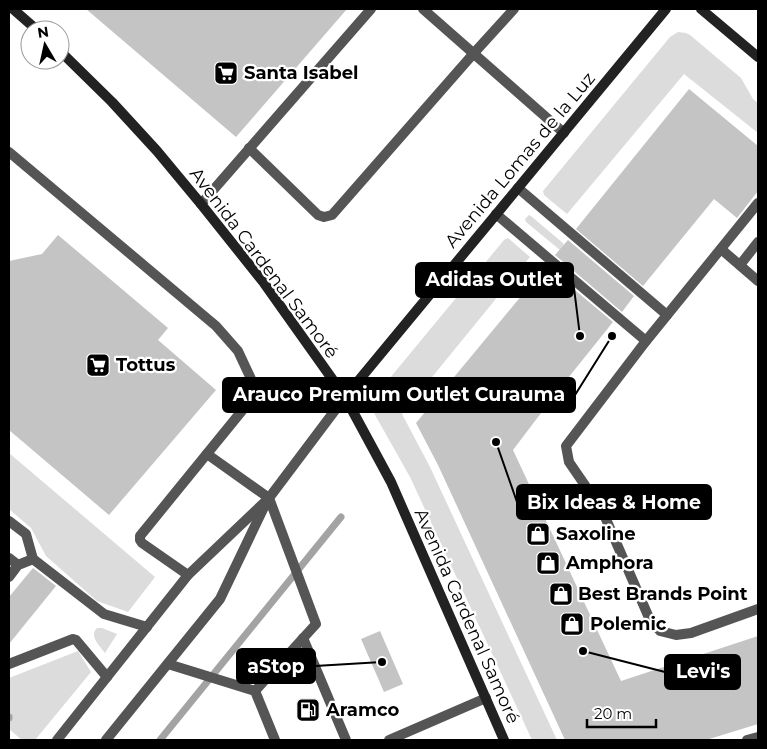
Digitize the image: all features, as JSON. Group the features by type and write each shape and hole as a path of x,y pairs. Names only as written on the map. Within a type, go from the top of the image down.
{"main road":[{"name":"Avenida Lomas de la Luz","path":"345,397 666,9"},
{"path":"701,9 758,57"},
{"path":"12,12 23,20"},
{"name":"Avenida Cardenal Samoré","path":"70,61 112,102 157,151 201,204 264,283 345,397 391,482 504,740"}],"street":[{"path":"201,204 371,9"},
{"path":"423,9 564,133"},
{"path":"249,148 318,215 324,217 332,216 474,52 514,9"},
{"path":"9,152 216,326 238,351 252,381 254,396 140,536 142,543 188,575"},
{"path":"518,188 668,315"},
{"path":"758,203 646,341 566,446 569,462 602,510 650,620 660,631 676,635 691,633 758,609"},
{"path":"496,214 646,341"},
{"path":"740,265 758,242"},
{"path":"721,249 758,280"},
{"name":"Avenida Lomas de la Luz","path":"57,740 188,575 269,498 345,397"},
{"path":"207,454 269,498 316,624 255,691"},
{"name":"Avenida Lomas de la Luz","path":"106,740 220,599 269,498"},
{"path":"9,520 26,534 34,559 104,614 147,627"},
{"path":"9,558 18,565"},
{"path":"9,577 18,565 34,559"},
{"path":"303,638 346,740"},
{"path":"9,664 76,640 107,677"},
{"path":"168,664 255,691"},
{"path":"255,691 275,740"},
{"path":"389,740 486,698"},
{"path":"747,740 758,737"}],"shaded area":[{"path":"678,32 690,35 741,78 753,99 758,103 758,133 684,74 567,214 544,195 543,191 670,37"},
{"path":"529,215 564,244 560,250 526,222 525,219"},
{"path":"508,238 530,257 402,414 430,467 557,740 532,740 410,477 370,406 370,402 504,240"},
{"path":"9,453 155,577 128,612 97,601 46,556 31,528 9,509"},
{"path":"97,628 117,634 105,653 94,637"},
{"path":"78,651 91,672 35,740 22,740 9,729 9,678"}],"building":[{"name":"Santa Isabel","path":"86,9 347,9 236,137"},
{"path":"689,89 758,146 758,191 737,218 714,199 643,286 576,229"},
{"name":"Tottus","path":"58,235 168,328 158,340 216,390 109,515 9,430 9,261 42,254"},
{"path":"568,240 634,296 622,312 555,255"},
{"path":"546,266 613,322 513,450 621,681 758,636 758,724 706,740 565,740 438,465 416,423"},
{"path":"33,568 56,586 9,644 9,597"},
{"path":"380,631 403,684 384,692 361,639"}],"waterway":[{"path":"160,740 341,517"}],"place":[{"name":"Santa Isabel","path":"226,73"},
{"name":"Adidas Outlet","path":"580,336"},
{"name":"Arauco Premium Outlet Curauma","path":"612,336"},
{"name":"Tottus","path":"98,365"},
{"name":"Bix Ideas & Home","path":"496,442"},
{"name":"Saxoline","path":"538,534"},
{"name":"Amphora","path":"548,563"},
{"name":"Best Brands Point","path":"561,594"},
{"name":"Polemic","path":"572,624"},
{"name":"Levi's","path":"583,651"},
{"name":"aStop","path":"382,662"},
{"name":"Aramco","path":"308,710"}]}
